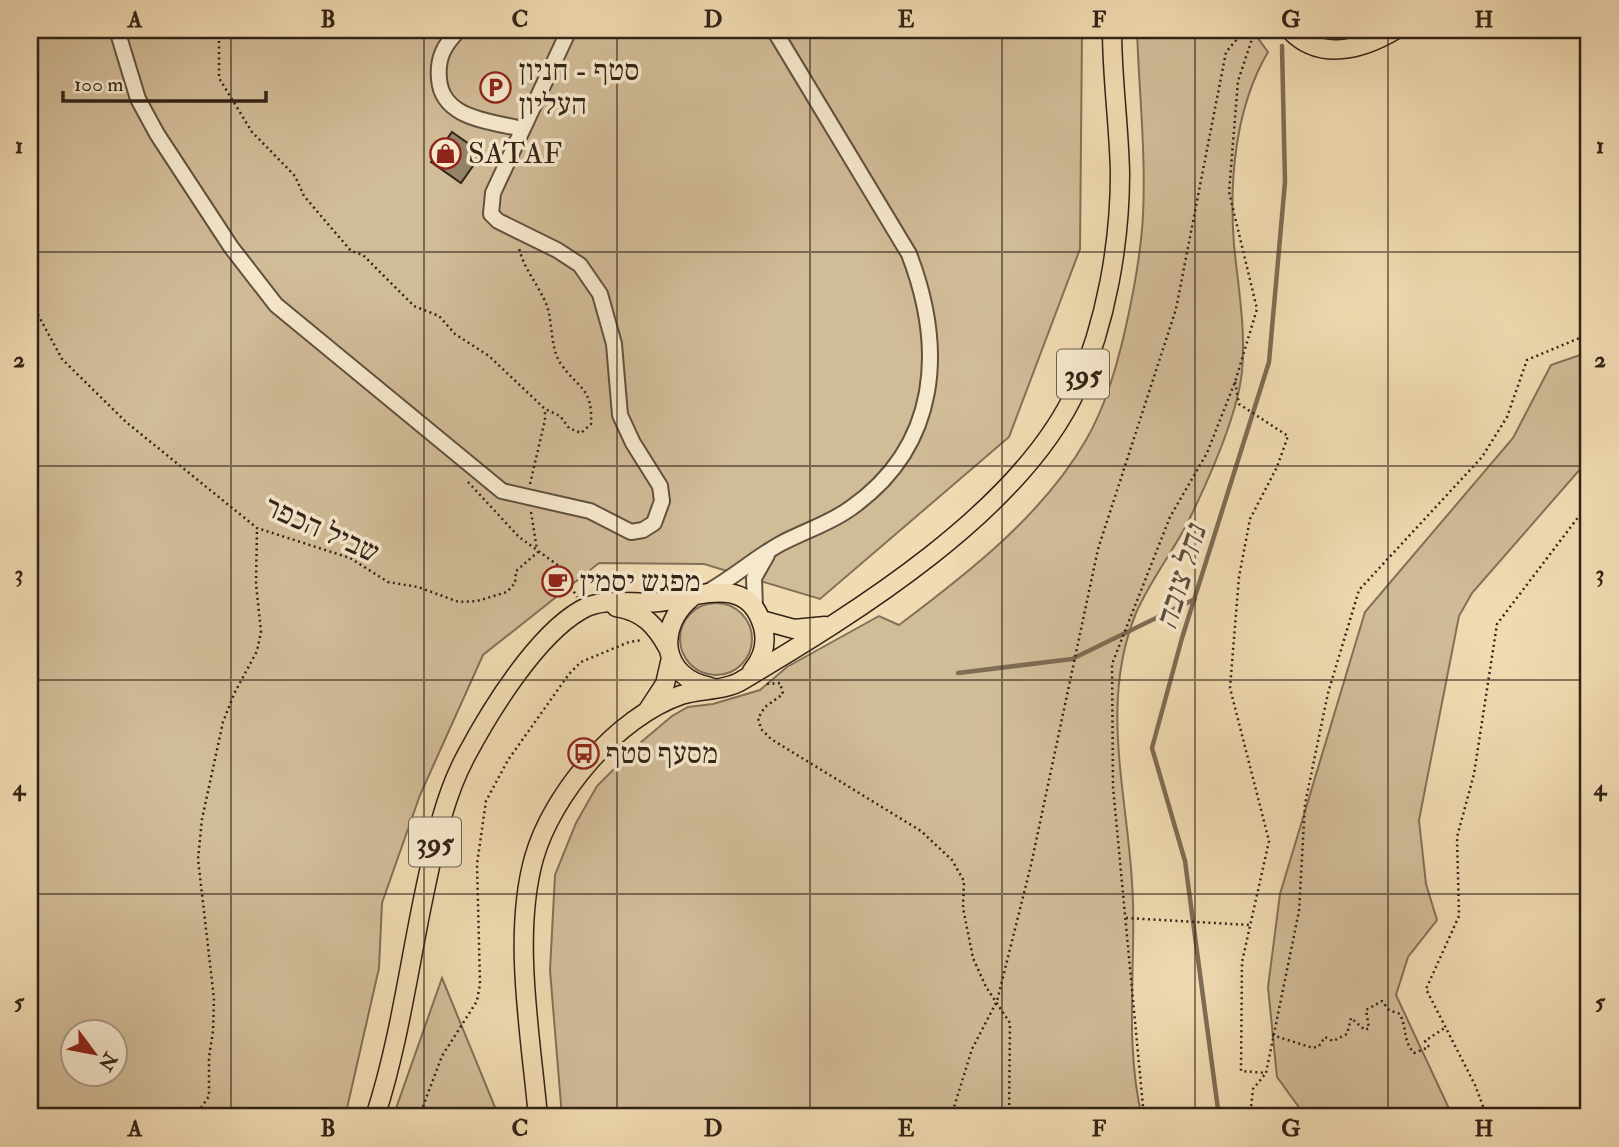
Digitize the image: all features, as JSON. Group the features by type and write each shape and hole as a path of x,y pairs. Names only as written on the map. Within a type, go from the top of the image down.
{"main road":[{"name":"395","path":"714,688 745,678 841,618 924,560 984,508 1045,443 1078,386 1104,303 1119,203 1112,30"},
{"path":"1290,30 1308,43 1355,50 1374,43 1395,30"},
{"name":"395","path":"375,1117 390,1065 435,841 457,774 480,729 531,658 557,629 591,606 630,601 658,603 701,594 734,594 758,614 808,629 841,618"},
{"path":"538,1117 527,990 525,930 533,861 553,811 577,776 643,715 665,684 670,654 668,635 672,620 680,607 701,594"},
{"path":"591,606 622,608 647,619 657,629 670,654 688,679 714,688"},
{"path":"745,678 758,665 765,642 758,614"},
{"path":"643,715 682,695 714,688"}],"street":[{"path":"117,30 138,99 157,134 231,247 276,305 502,491 590,511 631,532 643,530 654,523 662,501 660,486 633,443 620,415 614,344 600,294 580,265 557,250 510,228 491,214 490,206 522,129 569,30"},
{"path":"459,30 440,55 439,90 445,102 458,112 522,129"},
{"path":"701,594 782,543 851,508 873,490 911,441 925,407 931,353 921,289 909,254 774,30"},
{"path":"758,614 753,590 758,568 772,550 782,543"}],"path":[{"path":"219,30 219,78 251,132 295,176 304,196 336,235 351,251 363,255 414,306 439,316 455,334 489,356 545,409 560,416 569,428 581,433 591,424 592,410 584,388 560,363 547,307 522,263 518,242 509,235 510,228"},
{"path":"951,1117 972,1049 997,1001 1031,865 1098,549 1176,309 1226,52 1245,30"},
{"path":"1144,1117 1114,787 1112,664 1170,517 1207,453 1235,382 1256,309 1229,192 1238,81 1255,30"},
{"name":"שביל הכפר","path":"30,300 62,359 126,422 257,528 351,558 388,582 418,587 459,603 507,592 515,583 516,571 538,552"},
{"path":"1250,1117 1253,1089 1266,1073 1299,911 1305,804 1328,693 1359,590 1482,457 1507,417 1527,360 1589,334"},
{"path":"1235,382 1239,404 1288,436 1277,467 1250,519 1239,577 1230,688 1269,841 1242,962 1241,1071 1266,1073"},
{"path":"545,409 543,430 531,473 530,499 538,552 559,566 591,606"},
{"path":"1487,1117 1475,1085 1426,989 1459,916 1457,837 1474,774 1497,624 1589,503"},
{"path":"195,1117 209,1096 214,999 198,859 202,819 223,722 234,694 257,652 261,632 256,584 257,528"},
{"path":"419,1117 442,1056 477,1001 479,838 486,801 508,760 569,674 581,662 629,642 642,640 670,654"},
{"path":"745,678 751,686 780,683 783,694 765,707 758,718 761,729 771,739 920,831 952,860 964,881 963,908 973,958 1010,1023 1009,1117"},
{"path":"1126,918 1250,925"},
{"path":"1272,1035 1313,1048 1319,1046 1325,1037 1333,1041 1347,1034 1351,1018 1365,1030 1369,1028 1366,1010 1382,1001 1389,1010 1400,1014 1405,1025 1405,1042 1414,1054 1429,1047 1425,1041 1446,1027"}],"shaded area":[{"path":"30,30 1082,30 1080,249 1009,437 820,599 704,564 599,563 483,655 420,795 382,903 379,968 345,1117 30,1117"},
{"path":"1137,30 1252,30 1268,52 1248,97 1241,121 1234,171 1234,245 1243,339 1242,371 1235,407 1196,506 1136,613 1125,649 1119,685 1119,757 1133,903 1132,1037 1142,1117 562,1117 550,970 555,875 576,823 597,786 640,743 672,716 688,707 713,704 760,690 787,667 879,616 899,625 977,564 1026,518 1068,467 1093,428 1121,349 1140,246 1144,169"},
{"path":"1589,352 1589,459 1472,593 1459,616 1419,820 1426,884 1437,920 1408,957 1396,995 1453,1117 1306,1117 1277,1077 1268,987 1280,894 1365,612 1513,438 1551,365"},
{"path":"716,603 736,609 746,619 752,639 746,659 736,669 716,675 696,669 686,659 680,639 686,619 696,609"},
{"path":"442,978 499,1117 393,1117"}],"building":[{"path":"452,132 482,153 461,183 431,162"}],"waterway":[{"path":"1583,30 1589,34"},
{"name":"נחל צובה","path":"1219,1117 1185,861 1152,748 1182,638 1269,362 1285,182 1282,46"},
{"path":"958,673 1072,659 1195,599"}],"place":[{"name":"סטף - חניון העליון","path":"496,87"},
{"name":"SATAF","path":"445,153"},
{"name":"מפגש יסמין","path":"557,581"},
{"name":"מסעף סטף","path":"583,753"}]}
